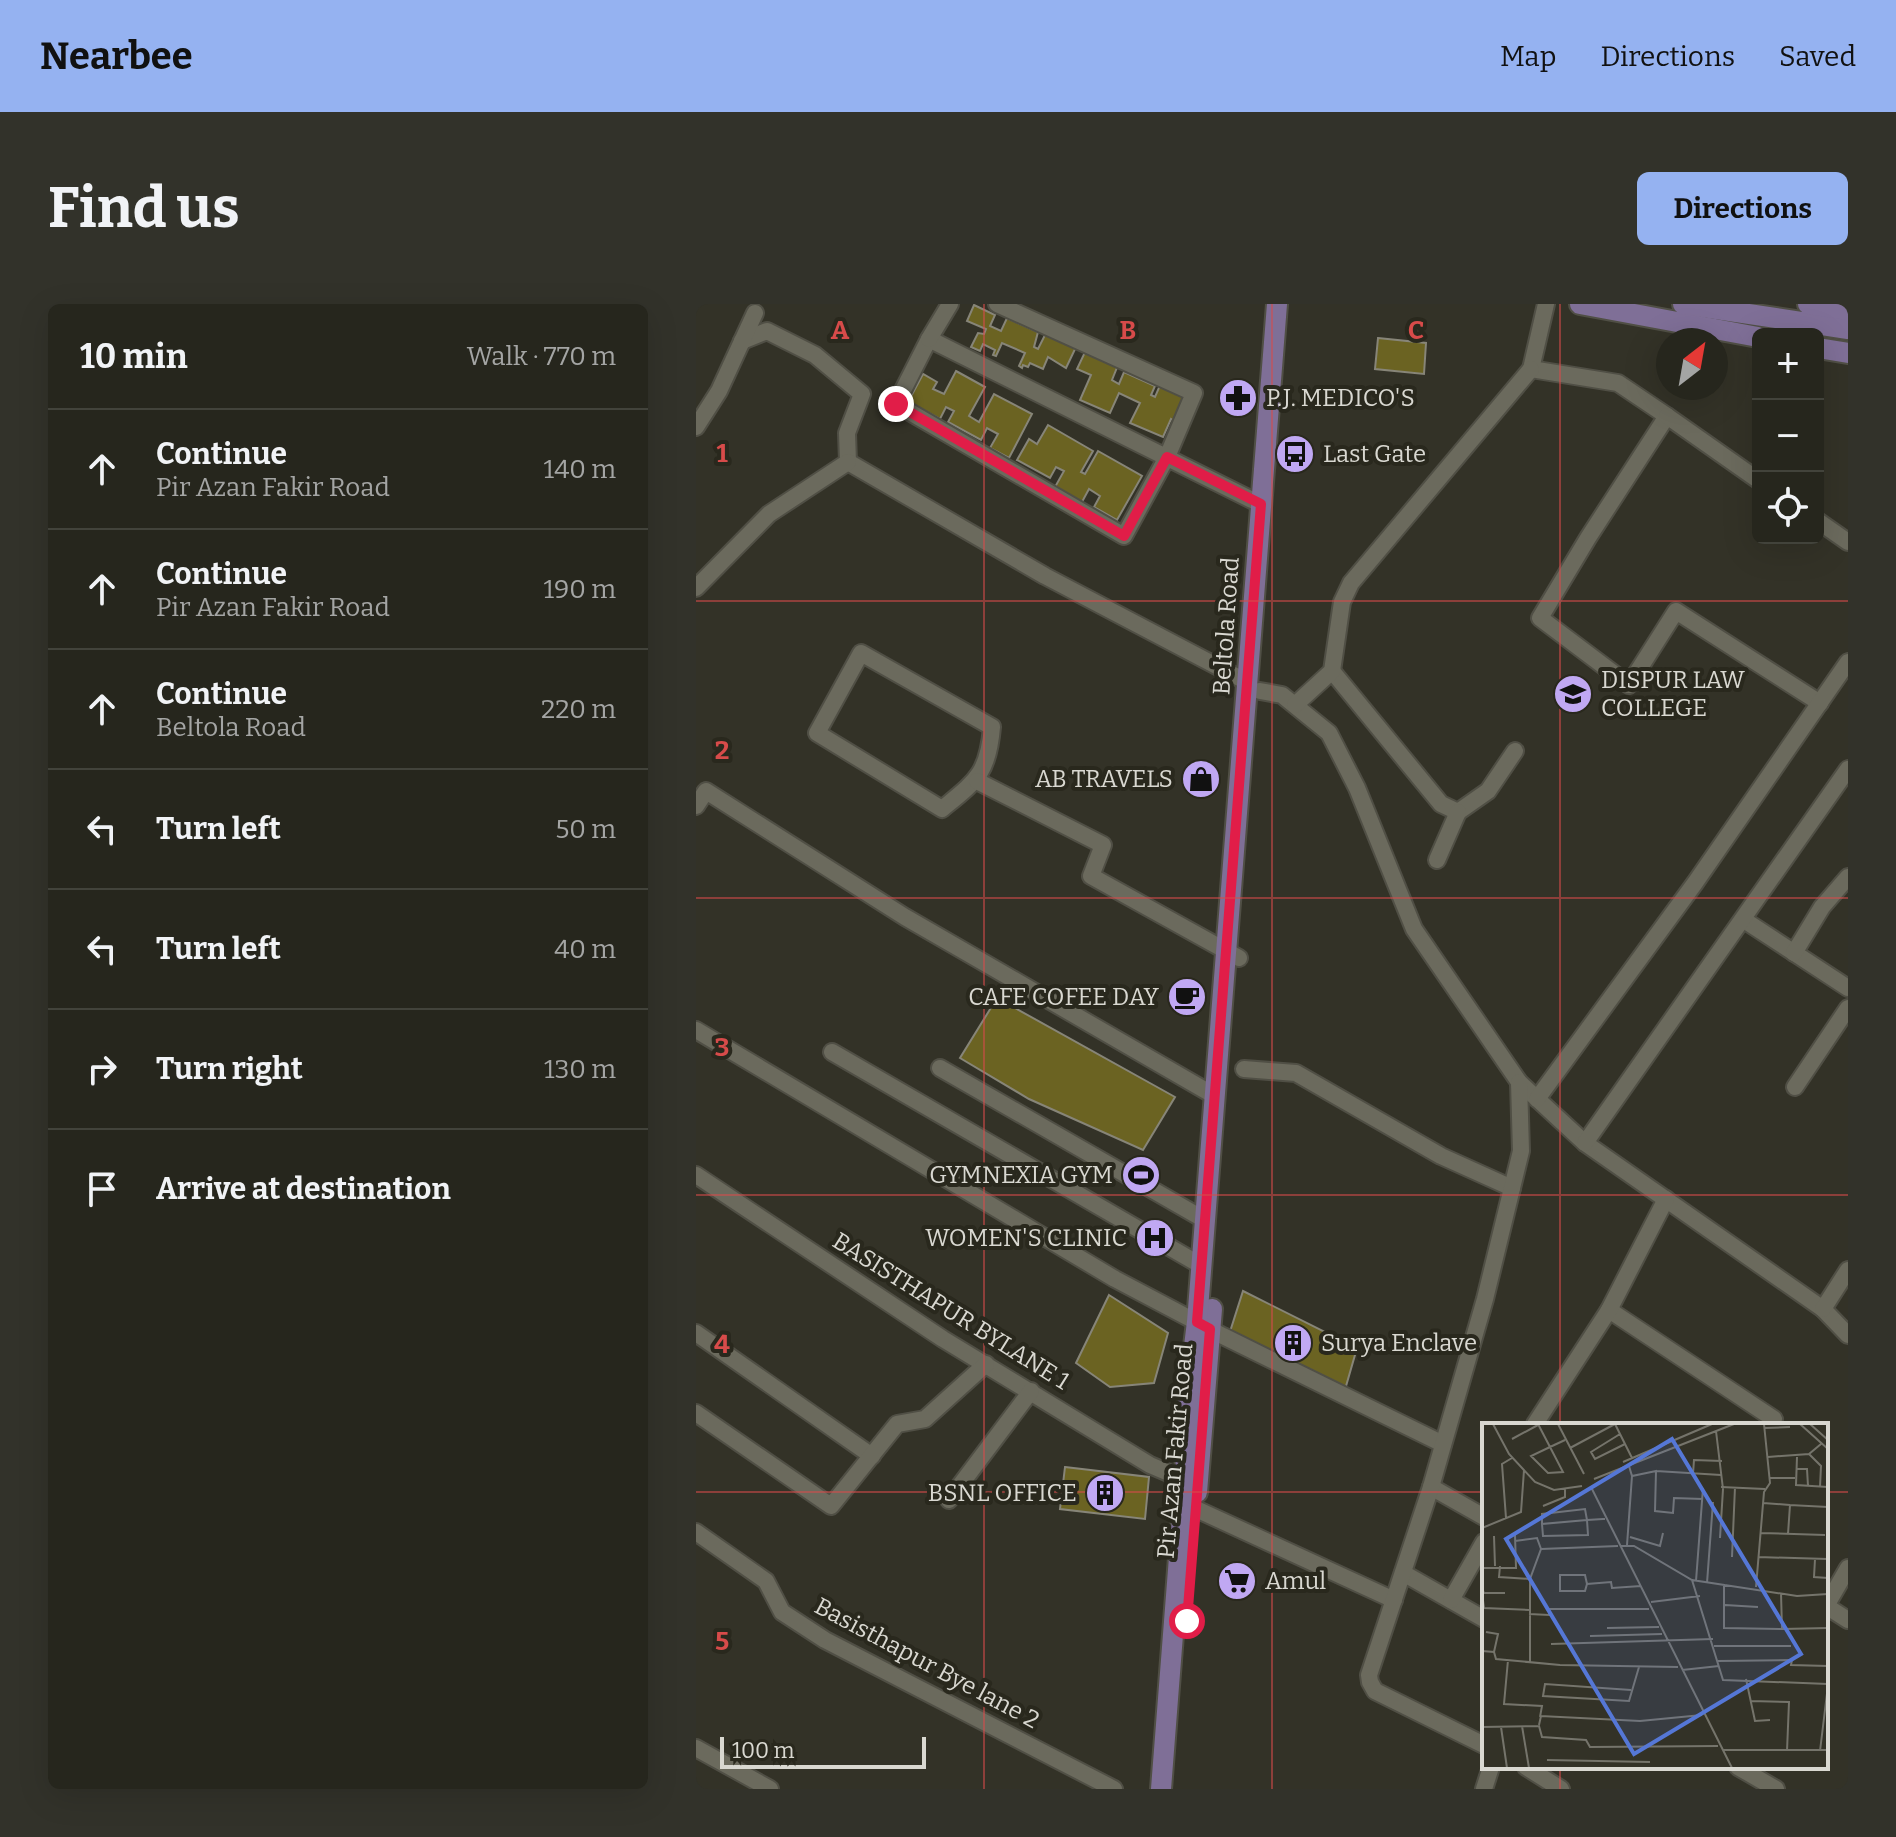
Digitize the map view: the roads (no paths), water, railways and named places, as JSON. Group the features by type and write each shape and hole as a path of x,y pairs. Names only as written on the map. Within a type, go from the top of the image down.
{"main road":[{"name":"Beltola Road","path":"1254,686 1261,504 1277,304"},
{"name":"Pir Azan Fakir Road","path":"1161,1789 1210,1329 1233,955 1254,686 1290,304"},
{"path":"1683,304 1848,329"},
{"path":"1808,304 1848,310"},
{"path":"1592,305 1752,336"},
{"path":"1824,349 1848,353"},
{"name":"Pir Azan Fakir Road","path":"1174,1789 1190,1506 1185,1480 1188,1395 1210,1329 1202,1266 1215,1096 1233,955"}],"street":[{"path":"950,304 896,404 1124,536 1167,457 1194,393 997,304"},
{"path":"1295,705 1332,671 1342,602 1351,583 1531,369 1546,304"},
{"path":"696,427 719,391 755,313"},
{"path":"742,341 767,331 815,355 862,394 847,433 848,462"},
{"path":"929,339 1261,504"},
{"path":"1531,369 1618,383 1752,476"},
{"path":"1667,416 1540,618 1629,685 1676,611 1820,703"},
{"path":"848,462 1045,576 1254,686 1282,695 1329,733 1357,788 1414,929 1519,1082 1585,1143 1823,1309 1848,1335"},
{"path":"698,581 769,514 848,462"},
{"path":"1824,525 1848,542"},
{"path":"861,653 992,727 990,753 977,781 942,809 817,733 861,653"},
{"path":"1537,1099 1695,883 1848,662"},
{"path":"1332,671 1441,804 1458,812"},
{"path":"1437,860 1458,812 1488,791 1515,751"},
{"path":"1585,1143 1848,769"},
{"path":"977,781 1103,845 1091,876 1233,955"},
{"path":"696,806 706,791 905,917 1215,1096"},
{"path":"1794,953 1822,907 1848,877"},
{"path":"1744,920 1848,988"},
{"path":"1795,1087 1848,1008"},
{"path":"696,1030 1115,1279 1443,1444"},
{"path":"832,1052 1202,1266"},
{"path":"940,1068 1205,1220"},
{"path":"1244,1069 1296,1073 1441,1156 1512,1188"},
{"path":"1482,1744 1375,1691 1369,1675 1431,1487 1485,1299 1521,1151 1519,1082"},
{"name":"BASISTHAPUR BYLANE 1","path":"696,1175 943,1339 1150,1465 1185,1480"},
{"path":"1536,1423 1609,1310 1666,1199"},
{"path":"1823,1309 1848,1270"},
{"path":"1609,1310 1774,1419"},
{"path":"696,1333 872,1456"},
{"path":"696,1413 831,1506 897,1424 925,1419 986,1364"},
{"path":"949,1500 1031,1391"},
{"path":"1431,1487 1482,1516"},
{"path":"1190,1506 1394,1600"},
{"name":"Basisthapur Bye lane 2","path":"696,1532 766,1581 782,1612 825,1640 1114,1789"},
{"path":"1451,1600 1482,1546"},
{"path":"1828,1603 1848,1568"},
{"path":"1403,1573 1482,1618"},
{"path":"1828,1607 1848,1620"},
{"path":"696,1748 770,1789"},
{"path":"1484,1789 1490,1769"},
{"path":"1529,1769 1561,1789"},
{"path":"1741,1769 1776,1789"}],"place":[{"name":"P.J. MEDICO'S","path":"1238,398"},
{"name":"Last Gate","path":"1295,454"},
{"name":"DISPUR LAW COLLEGE","path":"1573,694"},
{"name":"AB TRAVELS","path":"1201,779"},
{"name":"CAFE COFEE DAY","path":"1187,997"},
{"name":"GYMNEXIA GYM","path":"1141,1175"},
{"name":"WOMEN'S CLINIC","path":"1155,1238"},
{"name":"Surya Enclave","path":"1293,1343"},
{"name":"BSNL OFFICE","path":"1105,1493"},
{"name":"Amul","path":"1237,1581"}]}
